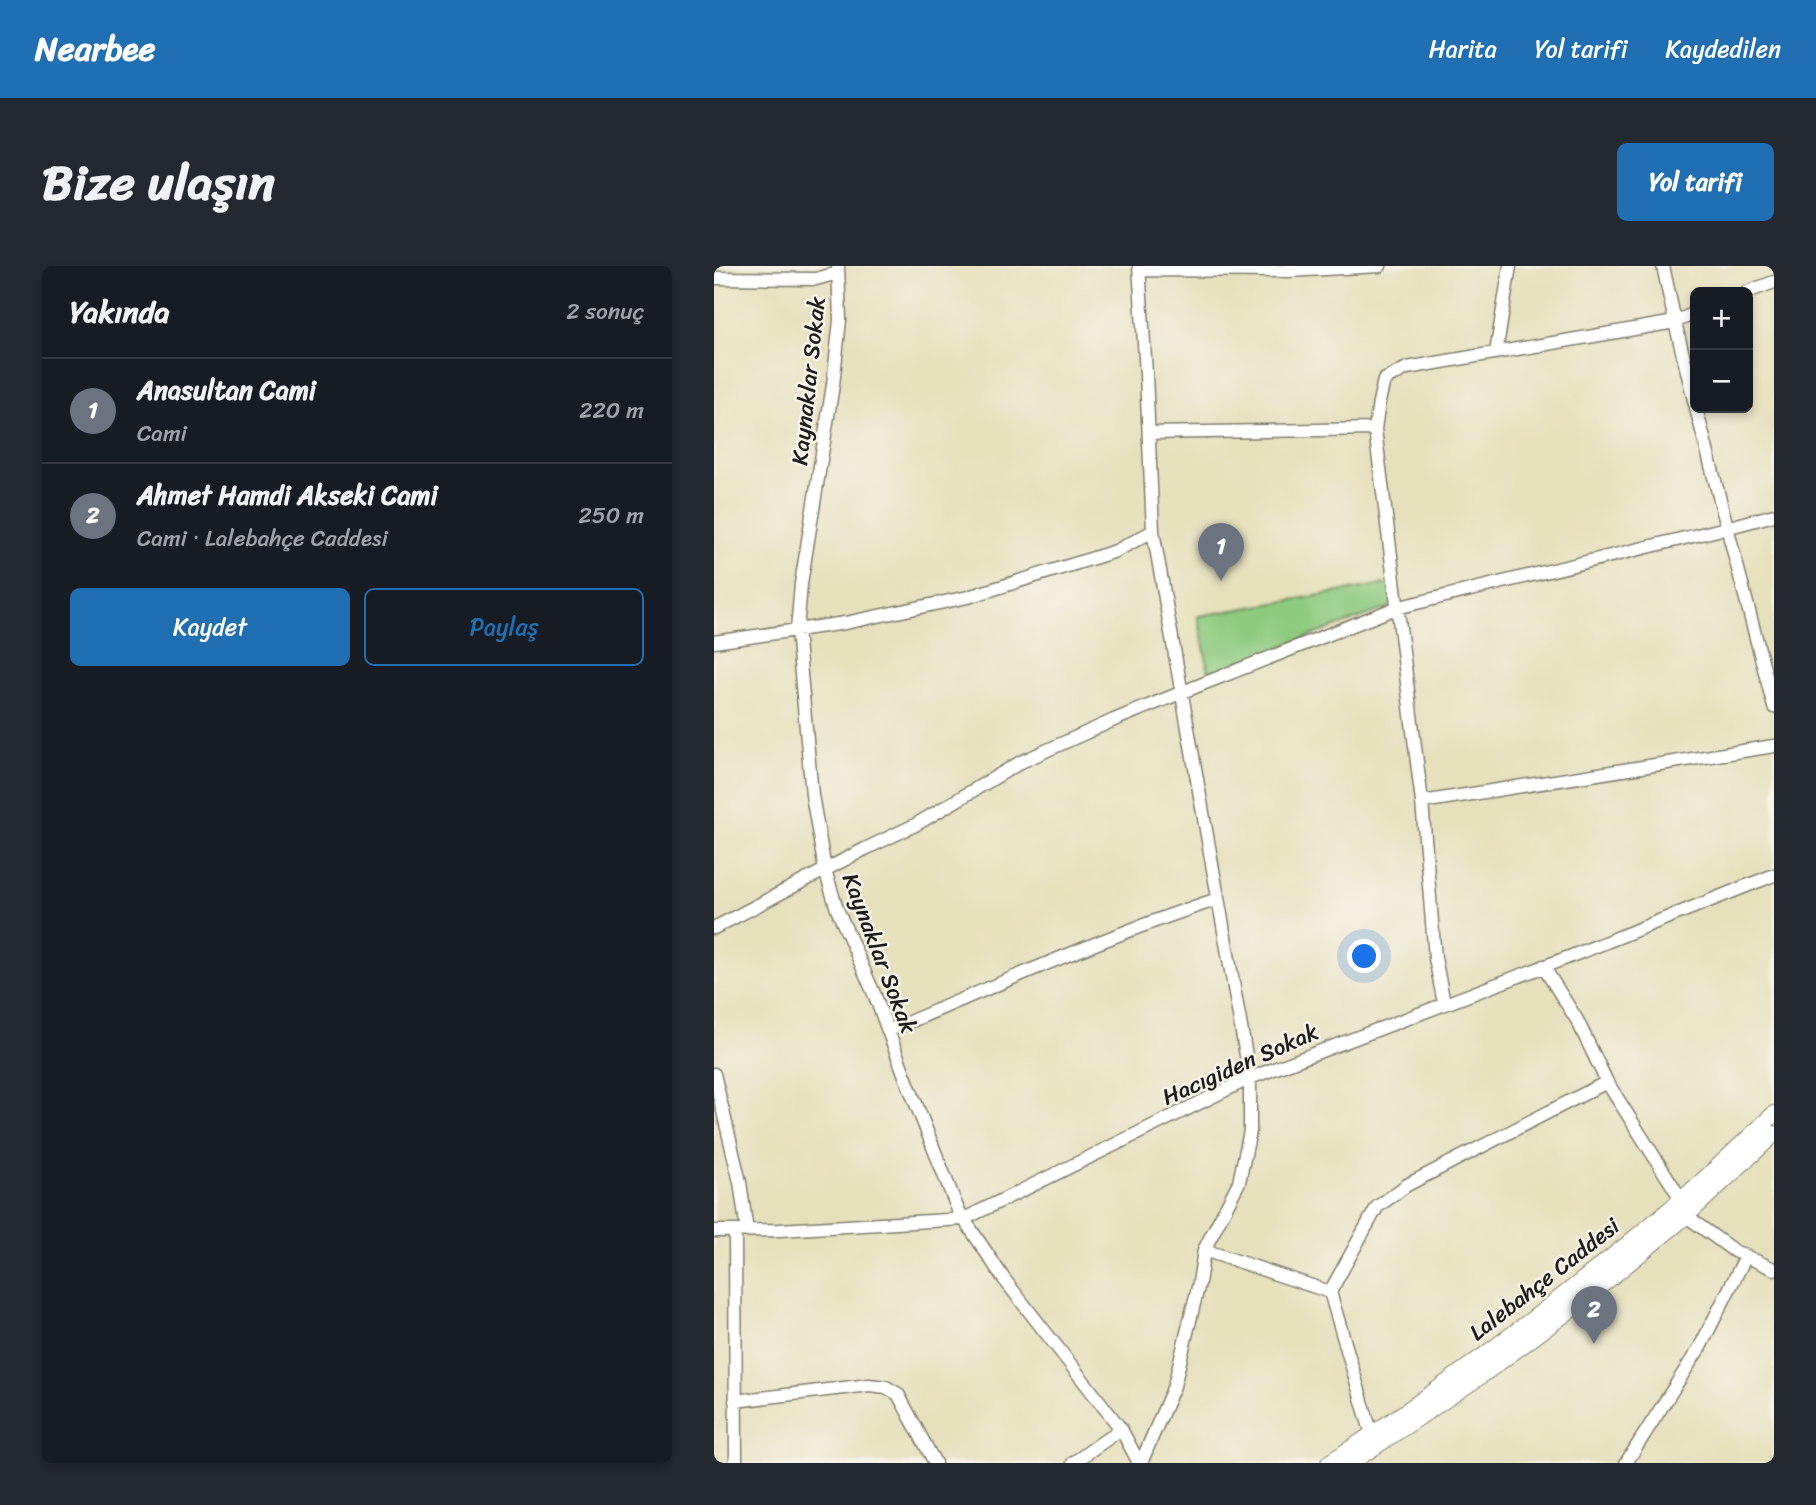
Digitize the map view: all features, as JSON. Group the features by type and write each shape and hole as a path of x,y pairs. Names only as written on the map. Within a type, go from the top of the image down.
{"street":[{"path":"1140,1463 1174,1386 1199,1283 1203,1250 1239,1182 1250,1131 1250,1078 1153,531 1139,268 1288,269 1380,266"},
{"path":"1496,352 1510,266"},
{"path":"1663,266 1690,382"},
{"path":"714,278 816,279 838,269"},
{"name":"Kaynaklar Sokak","path":"838,269 840,320 833,385 801,584 797,630 812,795 825,870 837,909 875,996 958,1210 1004,1279 1121,1429 1140,1463"},
{"path":"1753,290 1774,282"},
{"path":"1444,1003 1434,958 1422,802 1376,429 1384,380 1408,368 1675,322 1690,315"},
{"path":"1698,413 1774,708"},
{"path":"1149,433 1376,429"},
{"path":"714,928 915,825 1021,762 1114,720 1396,608 1774,514"},
{"path":"714,642 845,623 968,597 1116,551 1153,531"},
{"path":"1422,802 1774,746"},
{"name":"Hacıgiden Sokak","path":"714,1231 964,1219 1250,1078 1774,875"},
{"path":"888,1031 1098,942 1218,899"},
{"path":"1543,966 1577,1020 1607,1082 1681,1199"},
{"path":"714,1074 740,1182 736,1463"},
{"path":"1372,1436 1330,1292 1377,1207 1406,1185 1607,1082"},
{"name":"Lalebahçe Caddesi","path":"1329,1463 1372,1436 1565,1294 1681,1199 1774,1114"},
{"name":"Lalebahçe Caddesi","path":"1350,1463 1479,1377 1577,1305 1686,1216 1774,1134"},
{"path":"1686,1216 1734,1251 1774,1269"},
{"path":"1203,1250 1330,1292"},
{"path":"1626,1463 1700,1347 1746,1256"},
{"path":"735,1401 869,1385 886,1387 898,1394 935,1463"},
{"path":"1073,1463 1121,1429"}],"green space":[{"path":"1392,583 1394,600 1390,607 1209,673 1198,616"}],"place":[{"name":"Anasultan Cami","path":"1221,581"},
{"name":"Ahmet Hamdi Akseki Cami","path":"1594,1344"}]}
